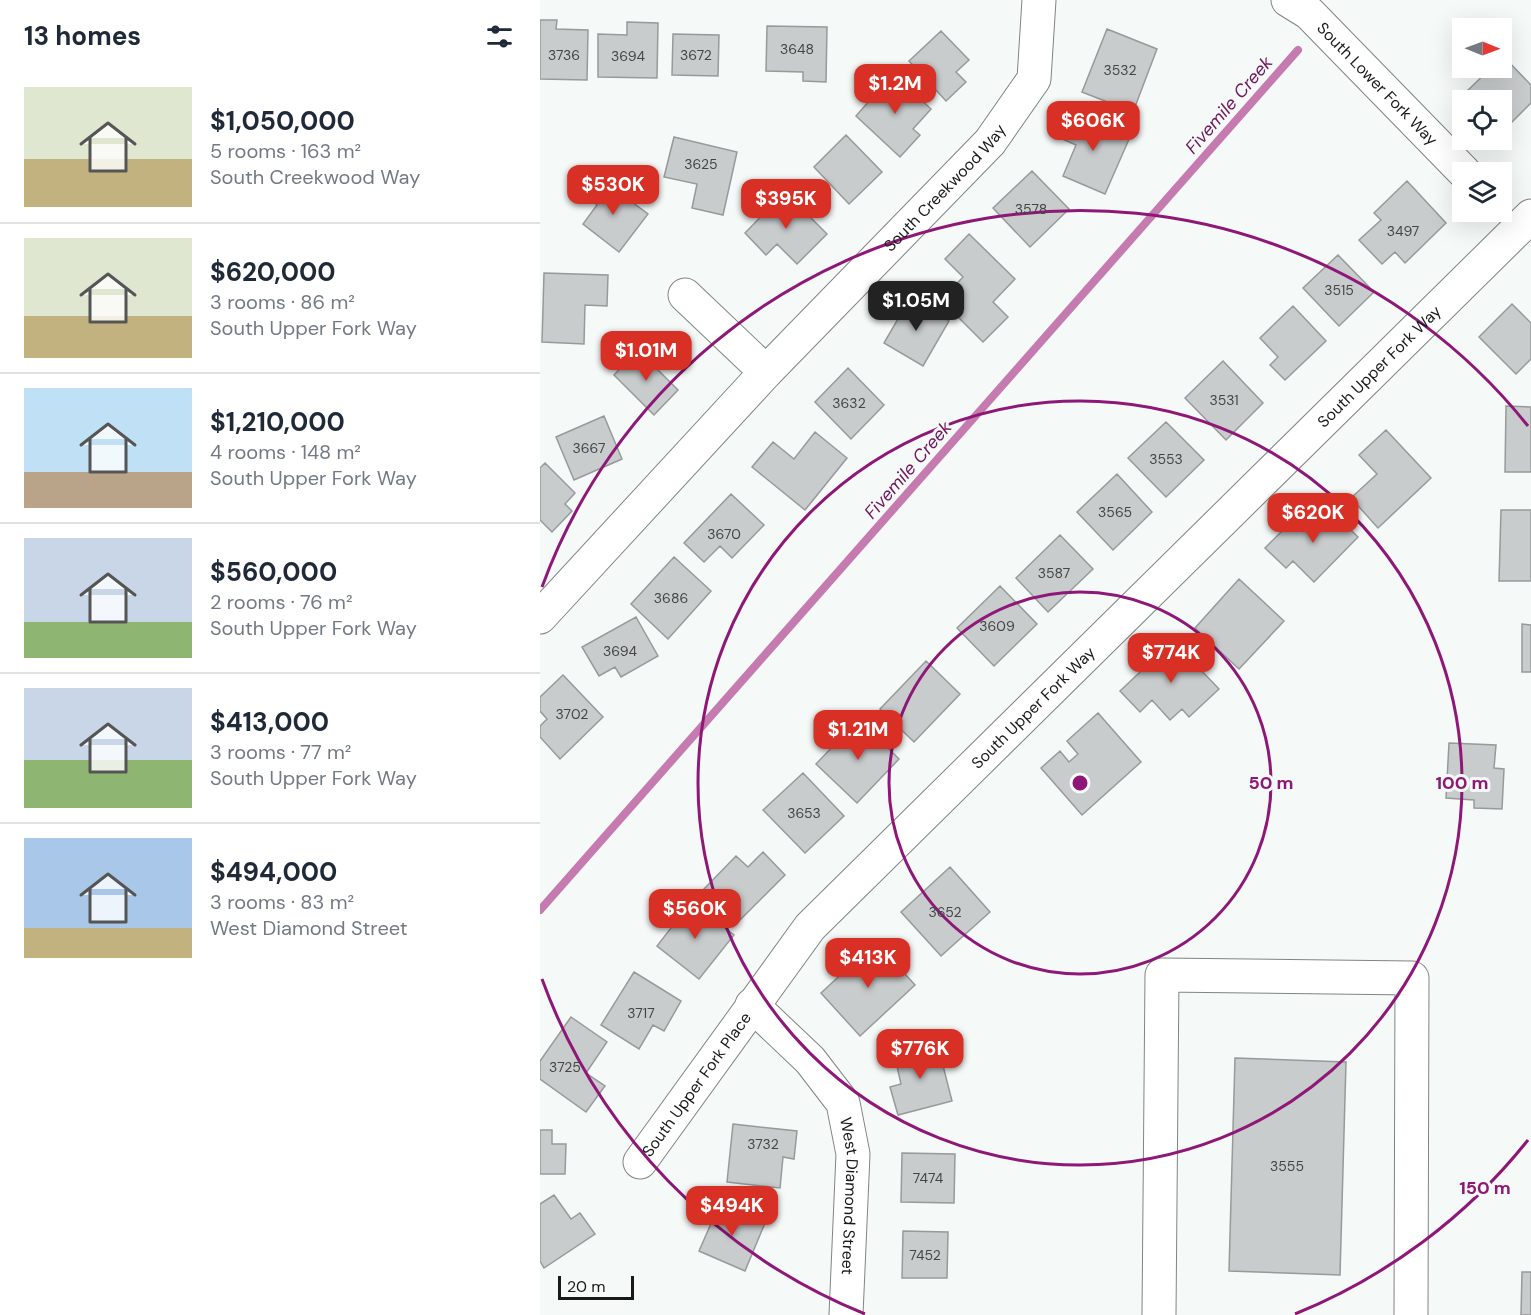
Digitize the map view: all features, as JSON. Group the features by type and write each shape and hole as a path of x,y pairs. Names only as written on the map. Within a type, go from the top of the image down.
{"street":[{"name":"South Creekwood Way","path":"540,617 766,372 990,142 1034,79 1039,0"},
{"name":"South Lower Fork Way","path":"1288,0 1309,13 1454,162"},
{"name":"South Upper Fork Way","path":"752,1005 810,927 1520,224"},
{"path":"685,295 766,372"},
{"path":"1159,1315 1162,975 1412,978 1411,1315"},
{"name":"South Upper Fork Place","path":"640,1162 752,1005"},
{"name":"West Diamond Street","path":"752,1005 810,1060 843,1103 853,1154 846,1315"}],"building":[{"path":"540,20 557,20 556,29 588,30 587,80 540,79"},
{"path":"627,22 658,23 657,78 598,77 598,34 627,35"},
{"path":"767,26 827,27 826,82 803,81 803,72 766,71"},
{"path":"1107,29 1157,49 1133,112 1082,92"},
{"path":"941,31 969,60 956,72 966,82 946,101 909,61"},
{"path":"673,34 719,35 718,76 672,75"},
{"path":"1512,65 1531,85 1531,103 1512,122 1512,90 1468,90 1481,78 1512,78"},
{"path":"893,74 931,109 913,129 920,135 900,157 856,116"},
{"path":"1071,111 1130,137 1105,194 1063,176 1076,145 1060,138"},
{"path":"846,135 882,172 849,204 814,167"},
{"path":"674,137 737,152 723,215 692,208 697,184 664,177"},
{"path":"1032,171 1069,209 1030,247 993,208"},
{"path":"601,179 648,214 619,252 583,224 597,205 587,197"},
{"path":"1407,181 1446,223 1405,263 1395,252 1382,264 1359,240 1381,220 1374,213"},
{"path":"785,192 827,234 797,264 777,244 766,255 745,233"},
{"path":"969,234 1015,279 993,302 1008,317 983,342 941,300 963,277 945,259"},
{"path":"1338,255 1374,292 1339,326 1303,288"},
{"path":"544,273 608,275 607,306 585,305 584,344 542,342"},
{"path":"910,298 949,321 923,366 884,343"},
{"path":"1512,304 1531,323 1531,359 1516,374 1479,337"},
{"path":"1293,306 1326,341 1285,380 1270,365 1278,357 1260,338"},
{"path":"638,350 678,390 654,415 614,375"},
{"path":"1223,361 1263,403 1226,440 1185,398"},
{"path":"848,368 884,405 851,439 815,402"},
{"path":"1506,406 1531,407 1531,472 1505,472"},
{"path":"604,416 622,459 574,480 556,437"},
{"path":"1166,422 1204,460 1166,497 1128,458"},
{"path":"1386,430 1431,478 1378,528 1351,498 1377,474 1359,455"},
{"path":"815,432 847,458 805,510 752,467 773,442 794,459"},
{"path":"545,463 575,493 565,504 572,511 552,532 540,520 540,468"},
{"path":"1117,474 1152,512 1113,550 1077,512"},
{"path":"731,494 764,525 732,558 720,546 704,562 684,543"},
{"path":"1327,507 1358,537 1314,582 1293,561 1286,568 1265,548 1296,517 1307,528"},
{"path":"1501,510 1531,510 1531,581 1499,581"},
{"path":"1060,535 1093,569 1048,612 1016,578"},
{"path":"674,557 711,591 668,639 631,604"},
{"path":"1239,579 1284,621 1239,669 1195,628"},
{"path":"1000,586 1037,624 994,666 957,628"},
{"path":"636,617 658,656 621,677 615,667 599,676 582,647"},
{"path":"1522,624 1531,625 1531,672 1522,672"},
{"path":"1173,641 1219,689 1189,717 1182,709 1170,720 1152,700 1140,712 1120,691"},
{"path":"926,661 960,694 914,742 880,709"},
{"path":"563,675 603,717 560,759 540,737 540,726 547,719 540,711 540,697"},
{"path":"1098,713 1141,762 1082,815 1041,768 1060,751 1069,762 1078,754 1067,741"},
{"path":"859,719 899,759 857,803 816,764"},
{"path":"1449,743 1496,745 1494,768 1504,769 1502,809 1474,808 1474,800 1446,798"},
{"path":"803,773 844,816 805,853 763,810"},
{"path":"763,852 785,875 738,922 704,889 736,856 748,867"},
{"path":"950,867 990,912 941,956 901,912"},
{"path":"691,902 734,935 699,979 657,946"},
{"path":"876,942 915,985 860,1036 821,993"},
{"path":"634,972 681,1001 664,1031 653,1025 639,1049 601,1025"},
{"path":"571,1017 607,1042 586,1073 605,1086 586,1112 540,1079 540,1061"},
{"path":"937,1042 952,1101 898,1115 890,1087 901,1084 894,1053"},
{"path":"1235,1058 1346,1062 1340,1275 1229,1271"},
{"path":"733,1124 797,1131 794,1159 783,1157 780,1188 727,1182"},
{"path":"540,1130 552,1130 552,1144 566,1144 565,1174 540,1174"},
{"path":"902,1153 955,1154 954,1203 901,1202"},
{"path":"554,1195 571,1219 580,1213 595,1234 544,1268 540,1261 540,1204"},
{"path":"720,1203 765,1223 745,1271 699,1251"},
{"path":"903,1231 948,1232 947,1278 902,1278"},
{"path":"1522,1272 1531,1272 1531,1315 1521,1315"}],"waterway":[{"name":"Fivemile Creek","path":"540,910 1298,50"}]}
